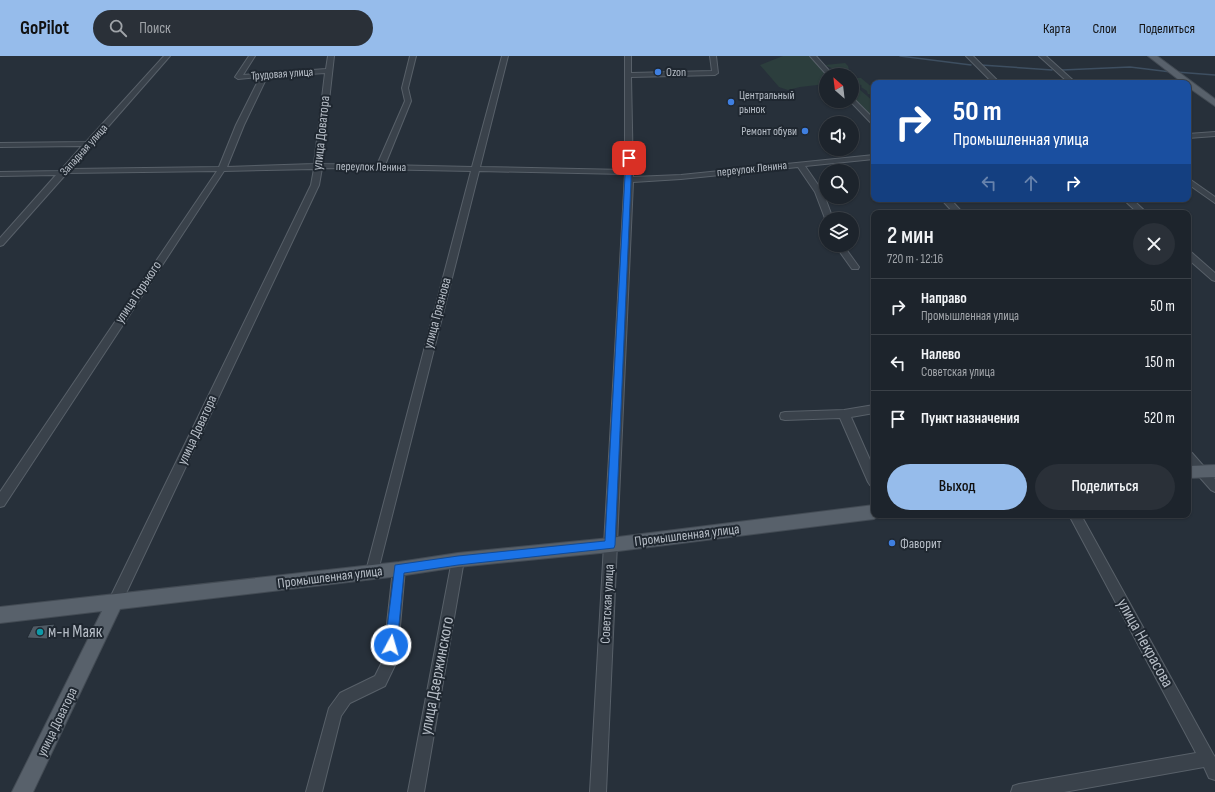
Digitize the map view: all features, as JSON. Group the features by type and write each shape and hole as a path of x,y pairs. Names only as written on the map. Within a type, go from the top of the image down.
{"main road":[{"path":"1152,56 1184,80"},
{"path":"1191,85 1215,103"},
{"name":"Промышленная улица","path":"0,615 399,569 458,560 610,545 871,512"},
{"name":"улица Доватора","path":"22,792 115,602"}],"street":[{"name":"Западная улица","path":"0,243 167,56"},
{"name":"Трудовая улица","path":"252,56 238,77 328,71"},
{"name":"улица Доватора","path":"115,602 248,324 293,234 315,184 331,56"},
{"path":"380,167 408,101 405,88 413,56"},
{"name":"улица Грязнова","path":"372,572 422,372 505,56"},
{"name":"Советская улица","path":"598,792 629,176 628,56"},
{"path":"629,75 716,73 713,56"},
{"path":"813,56 824,68"},
{"path":"969,56 994,80"},
{"path":"1038,56 1042,56 1070,80"},
{"name":"улица Горького","path":"0,502 222,168 240,125 264,76"},
{"path":"859,107 871,120"},
{"path":"1191,136 1215,134"},
{"path":"0,145 89,144"},
{"name":"переулок Ленина","path":"0,174 222,168 380,167 681,177 871,157"},
{"path":"800,164 819,192 826,212"},
{"path":"1191,182 1215,201"},
{"path":"948,202 956,210"},
{"path":"1130,202 1140,210"},
{"path":"844,252 854,266"},
{"path":"1191,257 1215,278"},
{"path":"785,416 844,414 871,410"},
{"path":"844,414 871,475"},
{"path":"1191,460 1215,488"},
{"name":"улица Некрасова","path":"1077,518 1212,766"},
{"name":"улица Дзержинского","path":"416,792 458,560"},
{"path":"314,792 334,713 345,698 380,680 390,661 399,569"},
{"path":"1019,792 1212,766"}],"shaded area":[{"path":"783,56 810,56 820,68 819,85 788,90 779,87 760,65"},
{"path":"845,63 848,68 831,68 825,65"},
{"path":"859,78 871,86 871,94 868,94 867,91 861,87 862,86 859,84"},
{"path":"859,89 871,99 870,115 859,103"}],"building":[{"name":"м-н Маяк","path":"55,624 47,639 27,638 33,626"}],"waterway":[{"path":"900,56 971,65"},
{"path":"981,65 1052,70"},
{"path":"1062,70 1130,67 1171,72"},
{"path":"1176,72 1215,75"}],"place":[{"name":"Ozon","path":"658,72"},
{"name":"Центральный рынок","path":"731,102"},
{"name":"Ремонт обуви","path":"805,131"},
{"name":"Фаворит","path":"892,543"},
{"name":"м-н Маяк","path":"40,632"}],"route":[{"path":"391,645 399,569 458,560 610,545 629,158"}]}
